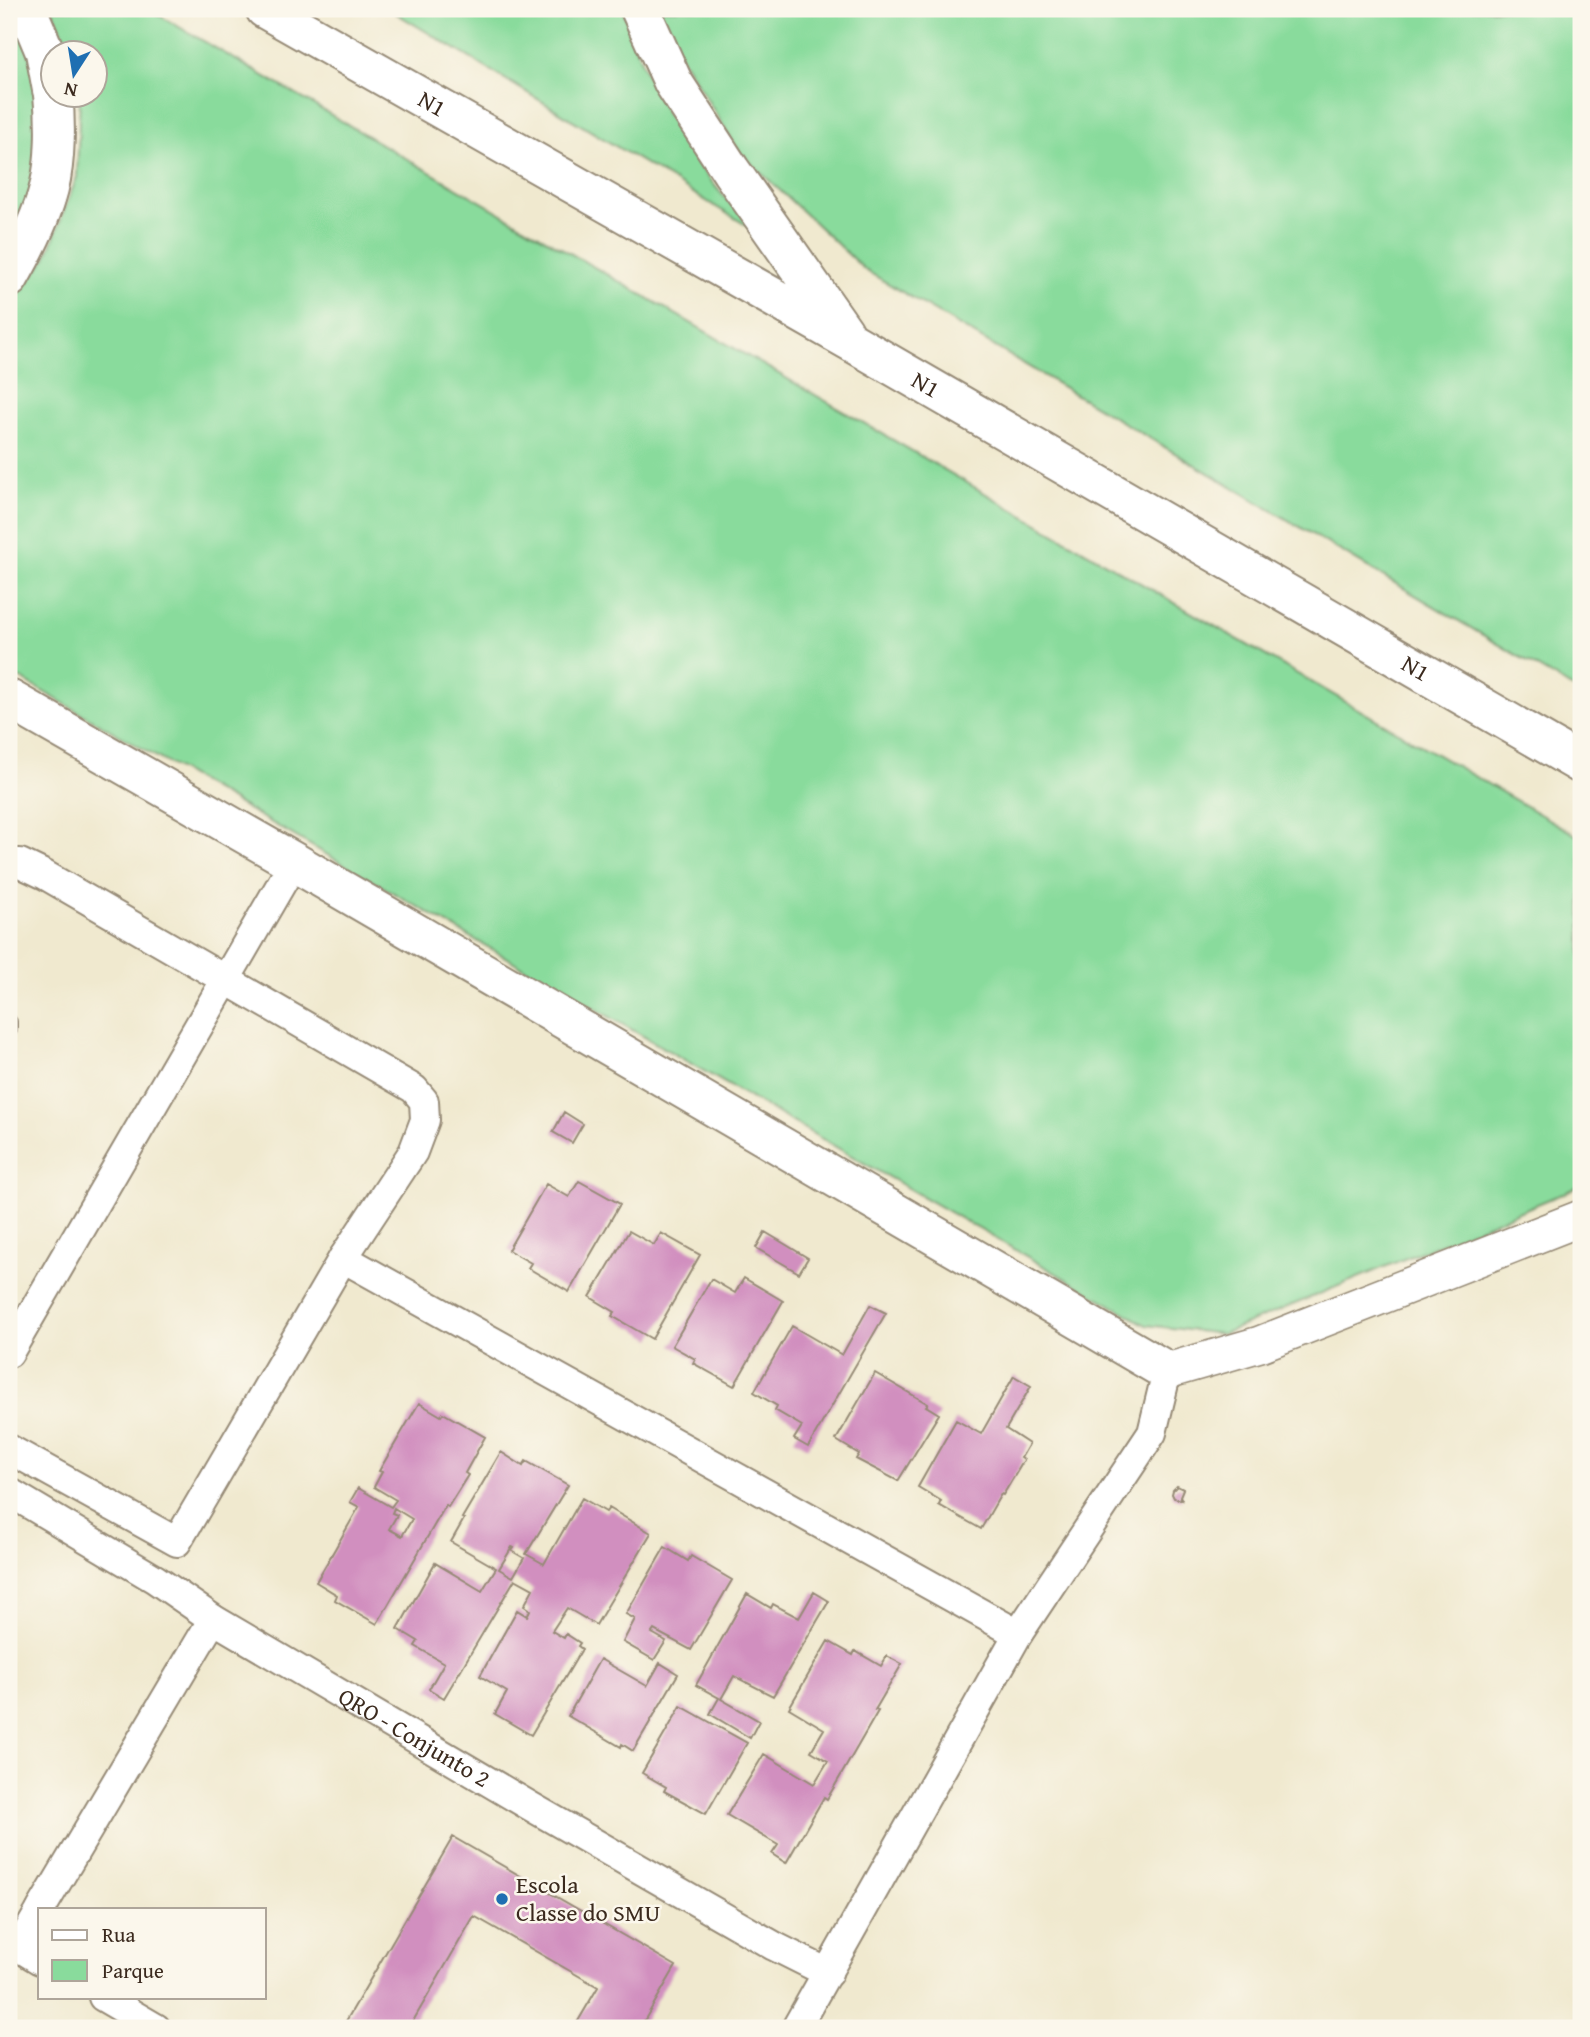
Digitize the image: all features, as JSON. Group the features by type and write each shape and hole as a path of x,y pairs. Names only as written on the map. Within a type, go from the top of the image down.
{"main road":[{"path":"27,9 39,38"},
{"name":"N1","path":"265,9 850,341 1581,764"},
{"path":"640,9 673,82 731,171 850,341"},
{"path":"9,278 27,245 49,187 54,142 53,108"},
{"path":"9,699 1167,1371"}],"street":[{"path":"9,1353 294,862"},
{"path":"9,863 20,863 46,875 414,1089 424,1101 425,1120 413,1152 343,1258 177,1542 9,1449"},
{"path":"796,2028 1018,1634 1152,1433 1167,1371 1260,1343 1581,1218"},
{"path":"343,1258 1018,1634"},
{"name":"QRO - Conjunto 2","path":"9,1492 155,1579 213,1619 530,1807 774,1946 828,1973"},
{"path":"42,1908 213,1619"},
{"path":"23,1949 38,1916"},
{"path":"105,1998 156,2028"}],"lane":[{"path":"9,1022 9,1029"}],"green space":[{"path":"9,9 28,48 38,108 41,108 45,129 30,204 9,241"},
{"path":"52,9 148,9 1581,838 1581,1186 1222,1334 1146,1325 9,672 9,307 46,258 77,177 80,108 108,108 108,38 65,38"},
{"path":"389,9 623,9 650,82 675,129 720,192 761,234"},
{"path":"660,9 1581,9 1581,693 865,270 740,153 667,34"}],"building":[{"path":"564,1112 583,1124 572,1143 553,1132"},
{"path":"579,1181 620,1204 569,1292 528,1268 531,1263 508,1250 546,1184 569,1197"},
{"path":"629,1231 654,1245 661,1233 700,1255 652,1339 612,1316 615,1312 590,1297"},
{"path":"765,1232 808,1258 799,1273 756,1248"},
{"path":"744,1278 783,1301 734,1386 693,1363 695,1359 672,1346 711,1279 735,1293"},
{"path":"870,1305 886,1313 808,1447 794,1439 802,1426 775,1410 777,1406 754,1392 792,1326 842,1355"},
{"path":"875,1373 928,1404 926,1406 939,1414 898,1481 856,1459 859,1454 836,1440"},
{"path":"1014,1376 1031,1386 1006,1429 1029,1444 1021,1458 1024,1460 981,1529 939,1505 941,1501 918,1487 956,1420 981,1434"},
{"path":"419,1403 441,1416 443,1413 485,1437 465,1473 468,1475 448,1507 446,1505 377,1624 335,1600 337,1595 316,1582 359,1507 350,1502 358,1488 391,1507 396,1500 374,1487 382,1472 379,1471","holes":["394,1508 412,1519 402,1536 389,1529 397,1515 392,1513"]},
{"path":"501,1452 523,1466 526,1461 568,1485 526,1554 544,1564 582,1498 606,1512 609,1508 651,1533 596,1625 567,1608 552,1631 564,1638 566,1634 580,1643 578,1646 582,1649 531,1735 495,1714 507,1692 480,1676 517,1610 527,1616 530,1610 524,1606 533,1589 515,1579 444,1698 429,1689 444,1663 415,1646 418,1641 398,1629 435,1563 482,1591 496,1568 451,1542 464,1519 462,1518","holes":["512,1547 512,1551 524,1558 513,1577 499,1569"]},
{"path":"1177,1486 1183,1489 1180,1496 1182,1500 1174,1498 1172,1494"},
{"path":"665,1547 688,1561 691,1556 732,1580 691,1650 654,1630 652,1633 666,1641 654,1660 623,1642 635,1619 626,1614"},
{"path":"814,1592 829,1601 773,1696 734,1676 721,1699 759,1721 750,1738 710,1714 719,1698 696,1685 747,1594 771,1608 773,1604 799,1618"},
{"path":"828,1641 853,1655 855,1651 881,1666 887,1656 902,1664 844,1770 827,1799 824,1797 786,1863 772,1854 778,1845 727,1815 764,1754 814,1784 828,1761 811,1751 824,1729 789,1708"},
{"path":"600,1659 647,1686 660,1663 678,1674 633,1751 622,1744 621,1747 568,1716"},
{"path":"681,1706 747,1743 706,1814 664,1791 666,1787 642,1773"},
{"name":"Escola Classe do SMU","path":"453,1837 676,1966 640,2028 574,2028 598,1987 474,1916 409,2028 342,2028"}],"place":[{"name":"Escola Classe do SMU","path":"502,1899"}]}
